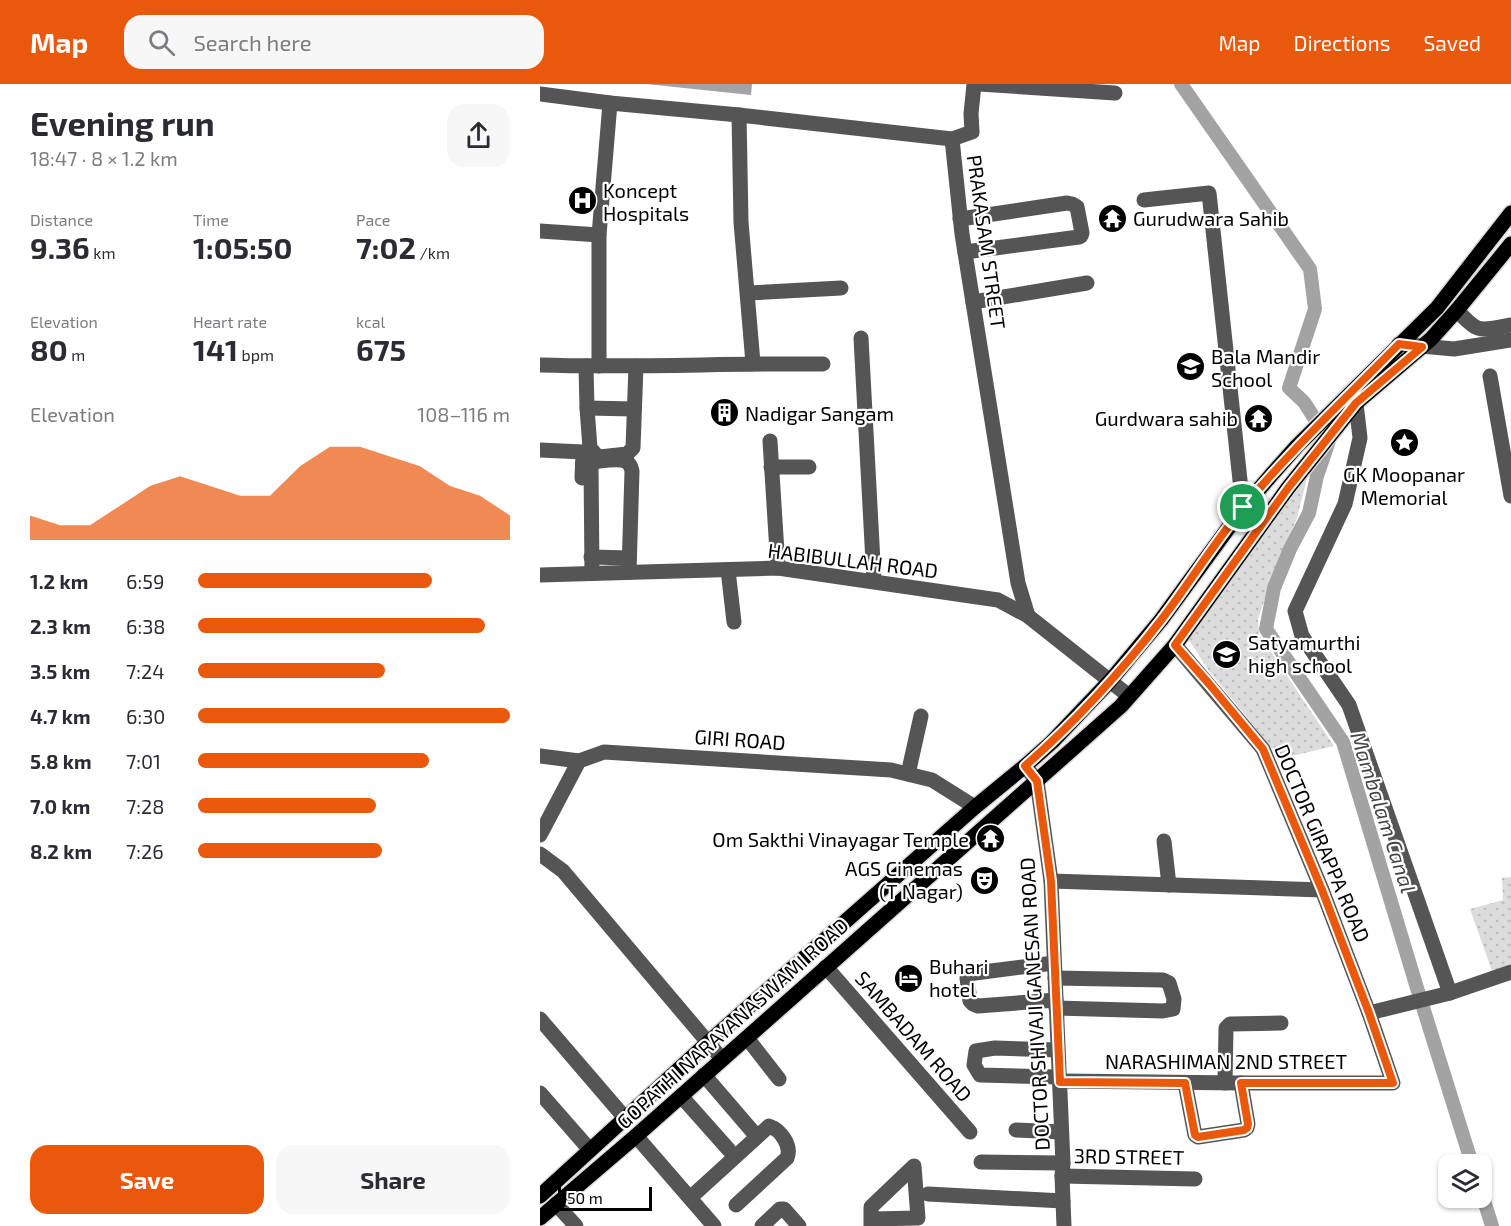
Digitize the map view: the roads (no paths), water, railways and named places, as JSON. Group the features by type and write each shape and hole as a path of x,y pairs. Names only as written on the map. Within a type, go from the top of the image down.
{"main road":[{"path":"1335,418 1399,344 1437,308 1511,213"},
{"path":"1335,418 1431,339 1511,244"},
{"name":"GOPATHI NARAYANASWAMI ROAD","path":"541,1192 975,807 1052,742 1110,681 1161,620 1243,507 1297,446 1335,418"},
{"name":"GOPATHI NARAYANASWAMI ROAD","path":"549,1210 747,1038 1130,696 1175,645 1288,488 1335,418"},
{"path":"1182,592 1201,607"}],"street":[{"path":"952,139 972,132 974,84"},
{"path":"980,84 1115,93"},
{"name":"PRAKASAM STREET","path":"540,94 952,139 965,252 1018,583 1028,616"},
{"path":"610,103 599,235 592,366 587,408 590,448 600,457 627,454 633,448 636,366"},
{"path":"739,115 741,222 753,363"},
{"path":"1144,200 1209,193 1243,507"},
{"path":"960,219 1072,204 1077,207 1082,233 1078,237 965,252"},
{"path":"540,231 599,235"},
{"path":"973,302 1087,283"},
{"path":"748,293 841,288"},
{"path":"1456,310 1470,325 1481,330 1511,325"},
{"path":"861,339 874,581"},
{"path":"1399,344 1454,349 1511,340"},
{"path":"540,364 636,366 823,363"},
{"path":"1490,376 1511,496"},
{"path":"1356,403 1360,438 1345,504 1294,611 1302,636 1350,705 1450,993"},
{"path":"587,408 634,409"},
{"path":"770,441 778,568"},
{"path":"540,450 583,452 587,574"},
{"path":"587,574 591,557 591,464 598,461 628,462 632,471 629,565 591,557"},
{"path":"771,467 809,467"},
{"name":"HABIBULLAH ROAD","path":"540,575 587,574 629,565 728,570 778,568 998,600 1028,616 1130,696"},
{"path":"728,570 734,622"},
{"name":"DOCTOR GIRAPPA ROAD","path":"1175,645 1263,749 1322,890 1393,1083"},
{"path":"908,774 921,716"},
{"name":"GIRI ROAD","path":"579,760 604,752 891,770 932,780 975,807"},
{"path":"540,756 579,760 540,835"},
{"path":"1025,766 1037,781"},
{"name":"DOCTOR SHIVAJI GANESAN ROAD","path":"1037,781 1051,881 1064,1226"},
{"path":"1164,841 1169,885"},
{"path":"540,854 563,871 722,1059"},
{"path":"1051,881 1322,890"},
{"name":"SAMBADAM ROAD","path":"826,967 970,1132"},
{"path":"1055,971 1163,980 1168,983 1174,999 1173,1009 1163,1011 1056,1004 978,1006 970,1002 968,978 969,975 975,973 1055,971"},
{"path":"1369,1013 1450,993 1511,972"},
{"path":"540,1019 625,1118"},
{"path":"1185,1083 1195,1135 1198,1137 1244,1130 1248,1124 1233,1083 1226,1028 1230,1024 1281,1023"},
{"path":"747,1038 779,1079"},
{"name":"NARASHIMAN 2ND STREET","path":"1058,1050 995,1048 976,1051 975,1065 980,1075 1060,1079 1185,1083 1393,1083"},
{"path":"704,1075 753,1132"},
{"path":"540,1093 590,1150"},
{"path":"681,1096 729,1150"},
{"path":"690,1198 769,1126 774,1128 788,1146 787,1158 736,1205"},
{"path":"1016,1130 1062,1132"},
{"path":"636,1136 714,1226"},
{"name":"3RD STREET","path":"981,1162 1195,1179"},
{"path":"928,1194 1063,1201"},
{"path":"762,1226 780,1209 784,1209 799,1226"},
{"path":"549,1210 564,1226"},
{"path":"549,1210 576,1226"},
{"path":"912,1226 918,1226"}],"waterway":[{"name":"Mambalam Canal","path":"1181,84 1310,269 1315,309 1289,388 1304,402 1329,441 1317,476 1309,513 1290,549 1274,588 1266,629 1343,742 1469,1154"},
{"name":"Mambalam Canal","path":"1486,1208 1492,1226"}],"place":[{"name":"Koncept Hospitals","path":"582,201"},
{"name":"Gurudwara Sahib","path":"1112,218"},
{"name":"Bala Mandir School","path":"1190,367"},
{"name":"Nadigar Sangam","path":"724,413"},
{"name":"Gurdwara sahib","path":"1259,418"},
{"name":"GK Moopanar Memorial","path":"1404,443"},
{"name":"Satyamurthi high school","path":"1227,654"},
{"name":"Om Sakthi Vinayagar Temple","path":"990,839"},
{"name":"AGS Cinemas (T Nagar)","path":"984,880"},
{"name":"Buhari hotel","path":"908,978"}]}
